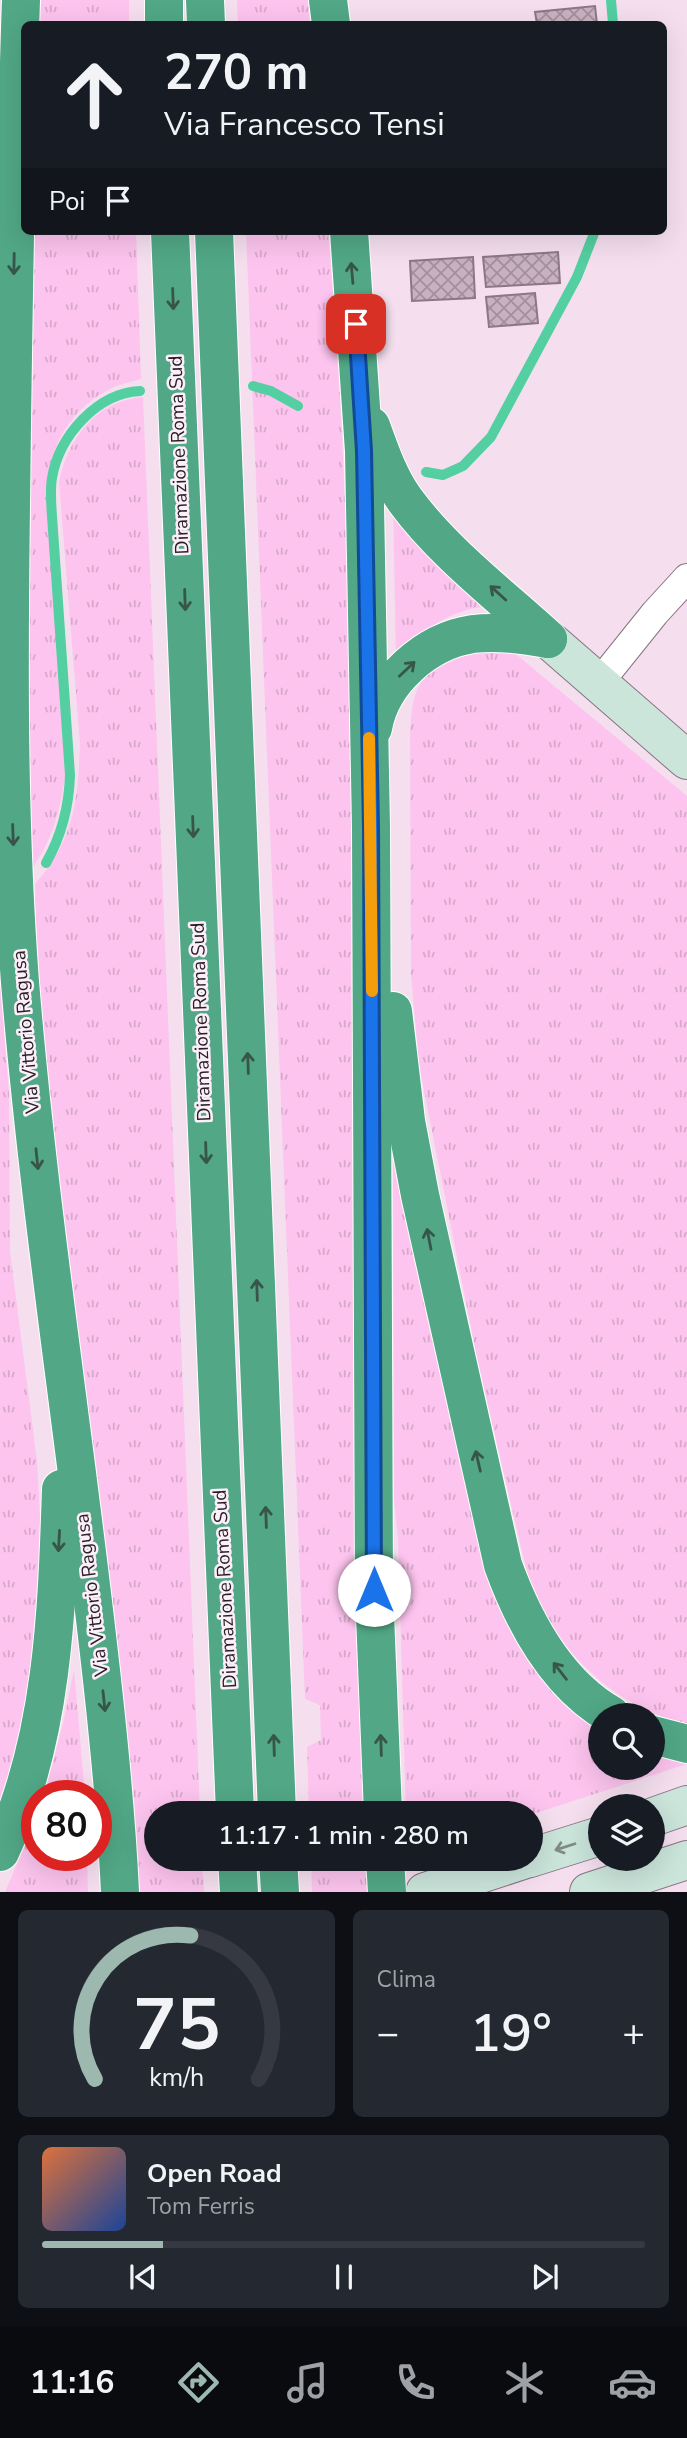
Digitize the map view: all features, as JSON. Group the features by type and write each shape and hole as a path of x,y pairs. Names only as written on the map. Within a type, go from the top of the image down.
{"highway":[{"name":"Via Vittorio Ragusa","path":"21,0 12,390 9,716 15,912 42,1205 107,1726 120,1892"},
{"path":"164,0 164,21"},
{"path":"205,0 206,21"},
{"path":"328,0 331,21"},
{"name":"Diramazione Roma Sud","path":"170,235 234,1801"},
{"path":"214,235 277,1801"},
{"path":"349,235 364,451 371,828 374,1590 383,1801"},
{"path":"359,363 367,415 381,454 404,498 449,548 548,639"},
{"path":"369,751 375,717 391,684 425,653 449,640 473,634 509,634 548,639"},
{"path":"371,828 406,1121 435,1269 498,1547 517,1600 544,1649 578,1691 594,1703"},
{"path":"0,1852 28,1774 48,1676 59,1539 65,1375"},
{"path":"665,1738 687,1744"},
{"path":"238,1871 239,1892"},
{"path":"279,1871 280,1892"},
{"path":"386,1871 387,1892"}],"main road":[{"path":"548,639 687,760"},
{"path":"665,1813 687,1805"},
{"path":"543,1854 588,1840"},
{"path":"589,1892 687,1860"},
{"path":"430,1890 489,1871"}],"street":[{"path":"598,684 687,578"}],"green space":[{"path":"39,0 129,0 129,21 39,21"},
{"path":"237,0 308,0 310,21 238,21"},
{"path":"33,235 136,235 141,379 114,387 97,397 75,416 66,427 54,452 47,481 65,776 54,826 30,871 27,556"},
{"path":"246,235 328,235 336,330 349,628 358,1656 364,1801 309,1801 307,1747 321,1740 320,1705 305,1699"},
{"path":"143,397 200,1801 144,1801 144,1871 203,1871 204,1892 140,1892 95,1463 50,1102 37,939 35,884 48,868 66,835 75,802 79,765 80,744 59,482 69,451 87,424 111,406"},
{"path":"393,498 482,607 456,614 434,625 396,662"},
{"path":"512,651 687,796 687,1724 665,1717 665,1703 634,1703 607,1686 564,1644 548,1619 525,1564 477,1358 419,1065 411,974 412,709 421,682 445,654"},
{"path":"0,975 9,1095 10,1251 37,1461 42,1555 40,1656 0,1822"},
{"path":"393,1148 488,1553 588,1709 588,1780 638,1780 543,1811 543,1801 406,1801 398,1539 394,1499"},
{"path":"74,1670 84,1780 48,1780"},
{"path":"665,1754 687,1760 687,1764 665,1771"},
{"path":"21,1855 21,1871 87,1871 88,1892 5,1892"},
{"path":"311,1871 366,1871 367,1892 312,1892"}],"building":[{"path":"595,6 597,21 536,21 535,12"},
{"path":"558,252 560,283 486,287 483,257"},
{"path":"473,257 475,298 412,301 410,261"},
{"path":"535,293 538,323 489,327 486,297"}],"waterway":[{"path":"611,0 613,21"},
{"path":"426,472 443,475 463,466 491,437 577,277 593,235"},
{"path":"253,386 271,391 298,406"},
{"path":"46,863 64,820 70,775 51,506 52,478 63,447 82,420 109,400 140,391"}],"slow traffic":[{"path":"369,738 372,991"}],"route":[{"path":"356,324 364,451 371,828 374,1590"}]}
